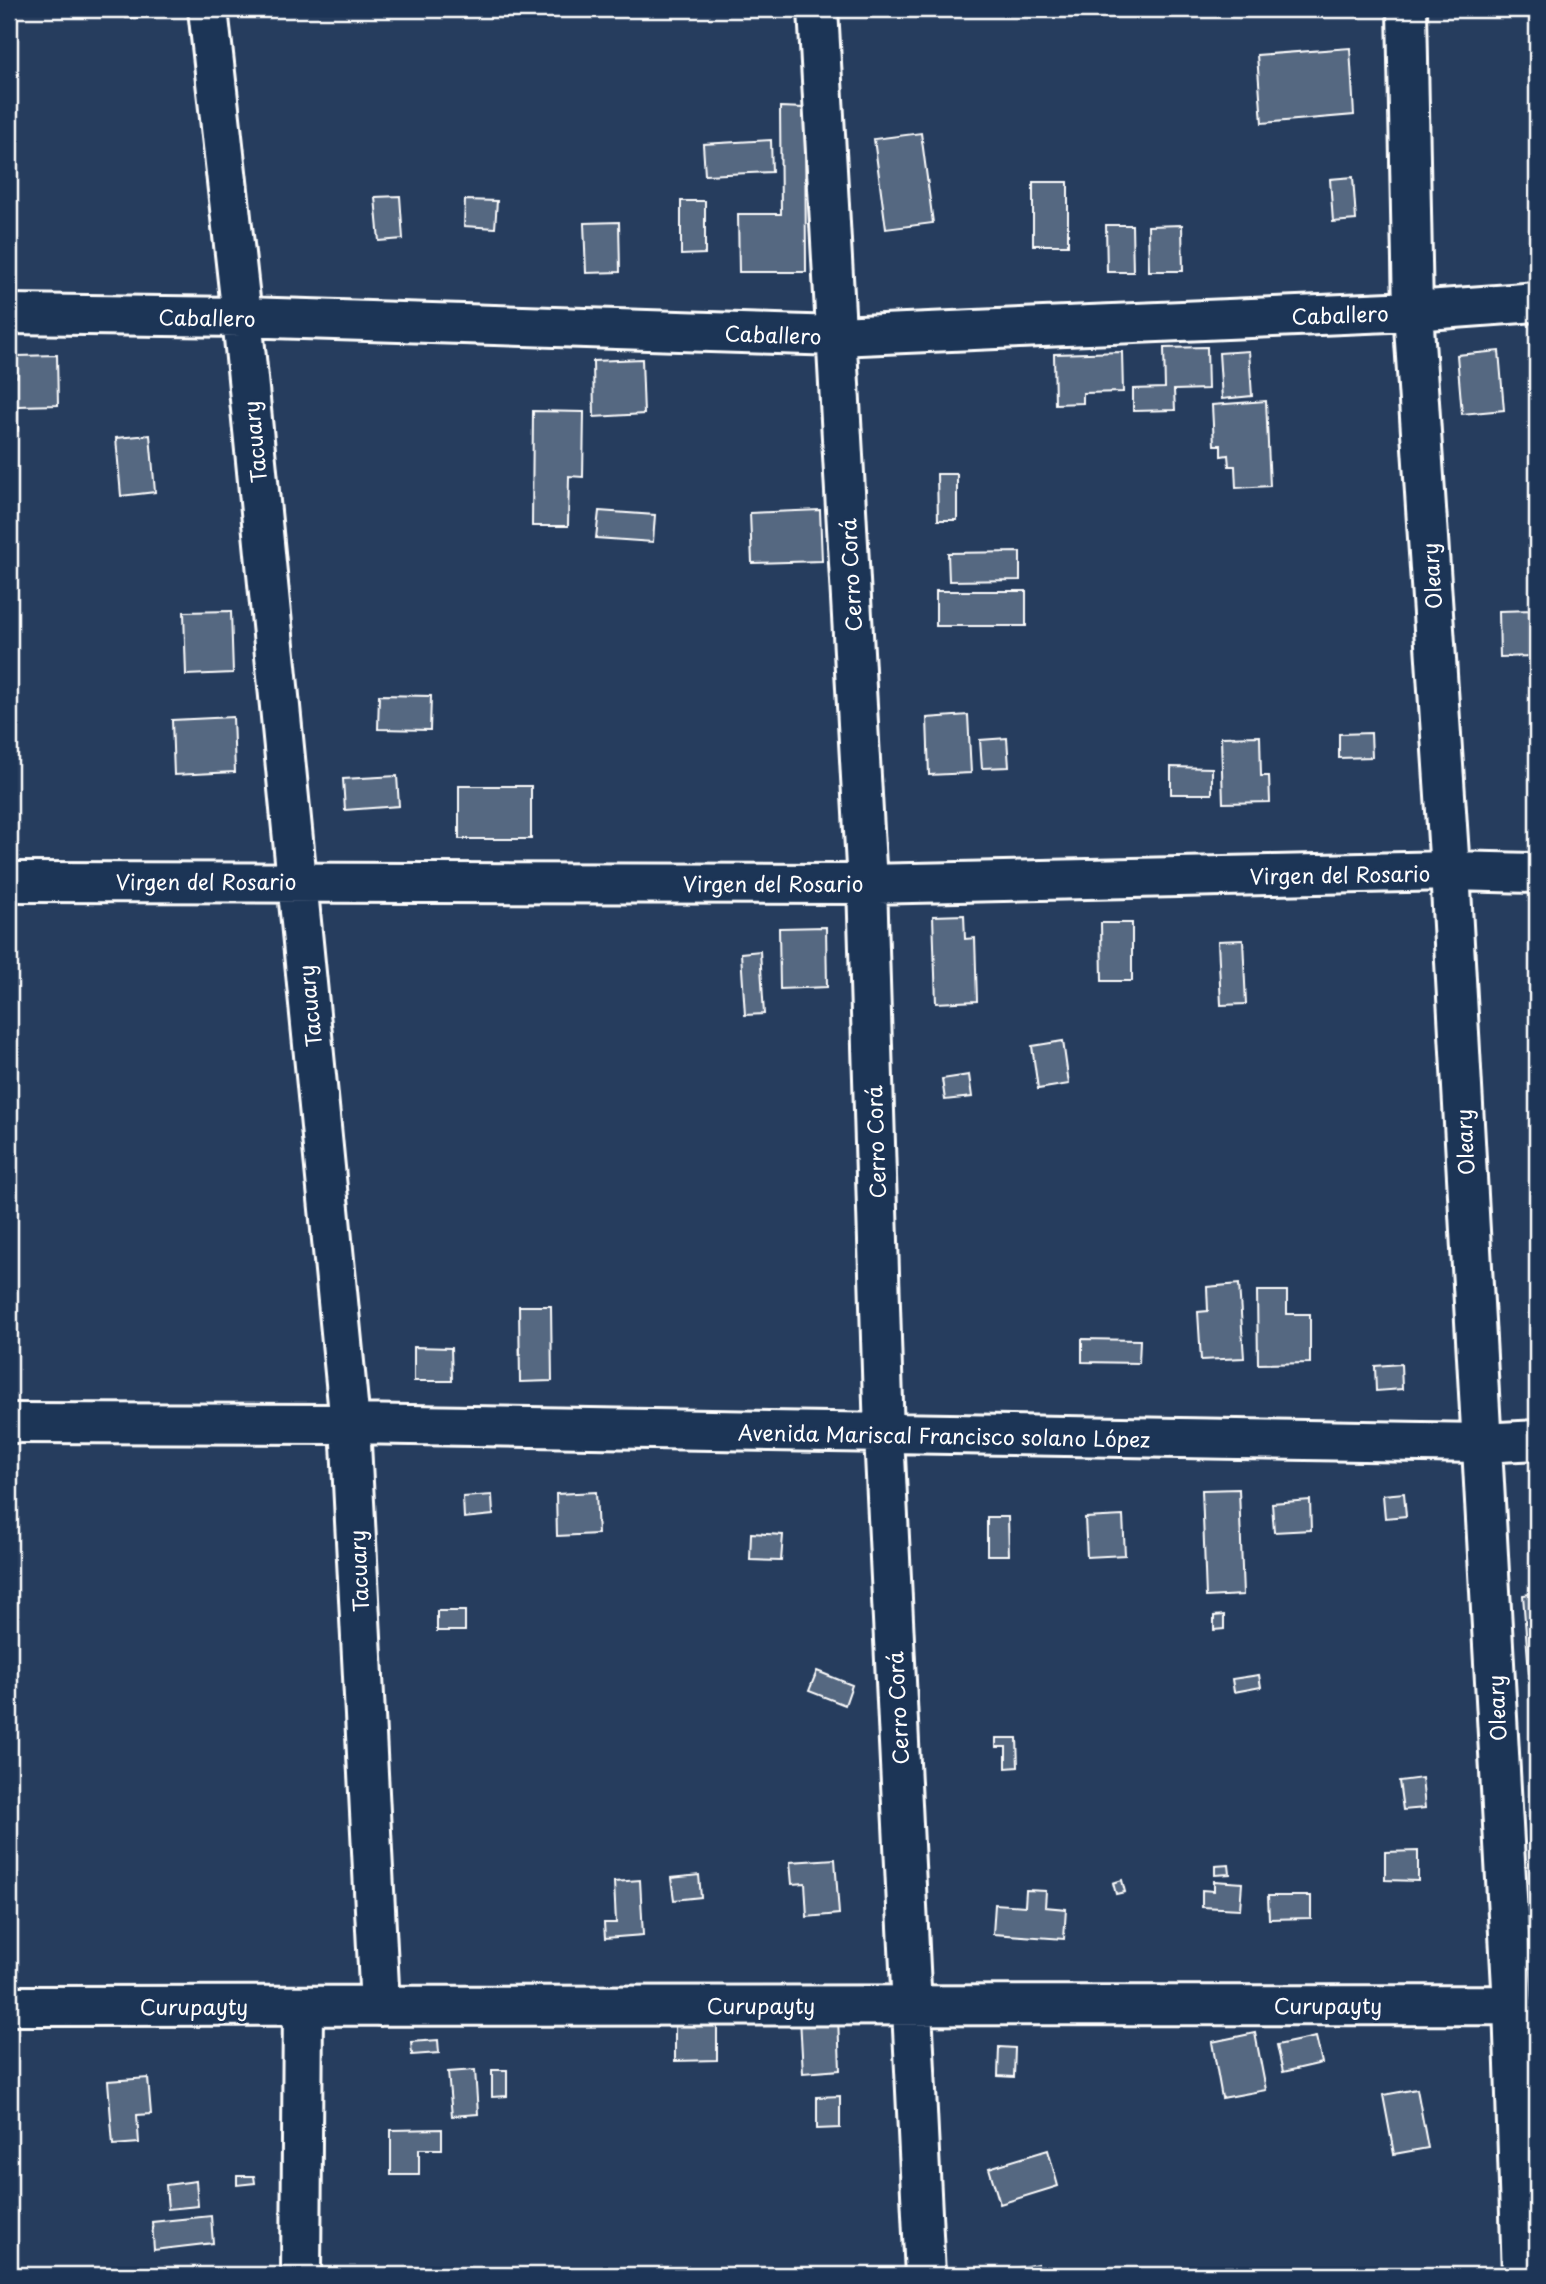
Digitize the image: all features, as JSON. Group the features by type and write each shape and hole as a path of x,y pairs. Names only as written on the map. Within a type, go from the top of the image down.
{"street":[{"name":"Tacuary","path":"208,9 242,317 350,1424 380,2006"},
{"name":"Cerro Corá","path":"818,9 867,884 884,1434 925,2275"},
{"name":"Oleary","path":"1407,9 1413,311 1450,872 1513,2005 1522,2275"},
{"name":"Caballero","path":"9,314 242,317 837,336 1413,311 1537,302"},
{"name":"Virgen del Rosario","path":"9,882 297,880 867,884 1450,872 1537,873"},
{"path":"9,1423 350,1424"},
{"name":"Avenida Mariscal Francisco solano López","path":"350,1424 1480,1443 1537,1440"},
{"name":"Curupayty","path":"9,2006 1513,2005"},
{"path":"301,2275 303,2006"}],"building":[{"path":"125,9 151,9 152,17 126,18"},
{"path":"1350,48 1354,115 1262,123 1257,55"},
{"path":"780,107 805,108 806,272 739,272 738,214 781,214"},
{"path":"921,133 933,223 886,229 874,139"},
{"path":"771,140 772,172 705,175 703,144"},
{"path":"1353,177 1356,220 1333,222 1330,179"},
{"path":"1033,182 1068,182 1068,245 1033,245"},
{"path":"400,196 403,239 379,241 375,197"},
{"path":"465,200 497,201 495,228 464,226"},
{"path":"681,201 705,201 705,254 681,255"},
{"path":"619,222 620,272 586,273 584,223"},
{"path":"1106,225 1132,225 1133,272 1107,272"},
{"path":"1182,225 1183,271 1149,271 1148,226"},
{"path":"1207,347 1208,389 1174,390 1175,410 1133,411 1133,389 1165,388 1164,348"},
{"path":"1249,351 1252,396 1222,399 1219,353"},
{"path":"1499,351 1504,410 1462,414 1457,355"},
{"path":"1122,352 1123,392 1083,393 1083,403 1055,404 1054,354"},
{"path":"57,355 58,405 18,406 18,431 9,431 9,377 17,377 17,356"},
{"path":"642,359 644,414 594,417 593,361"},
{"path":"1266,401 1270,486 1236,488 1235,466 1229,466 1228,455 1221,456 1221,445 1214,445 1212,405"},
{"path":"533,411 584,412 583,477 569,476 568,526 532,526"},
{"path":"150,435 155,492 121,496 116,438"},
{"path":"937,474 957,474 957,520 938,520"},
{"path":"820,510 822,561 752,563 750,513"},
{"path":"599,511 655,515 653,542 596,538"},
{"path":"1020,552 1020,580 949,581 948,553"},
{"path":"936,591 1026,591 1026,626 936,626"},
{"path":"1535,610 1536,656 1500,657 1499,611"},
{"path":"231,611 233,673 186,675 184,612"},
{"path":"379,695 431,696 430,730 378,729"},
{"path":"968,715 971,773 929,775 927,718"},
{"path":"233,717 235,772 174,775 172,720"},
{"path":"1371,733 1372,757 1339,758 1339,734"},
{"path":"1260,736 1261,776 1269,776 1270,802 1223,803 1221,737"},
{"path":"1007,738 1009,767 982,768 980,740"},
{"path":"1171,767 1212,768 1212,794 1171,794"},
{"path":"397,776 399,806 345,810 343,779"},
{"path":"459,786 531,786 531,839 459,839"},
{"path":"964,915 965,939 975,938 977,1001 936,1003 933,916"},
{"path":"1101,923 1132,923 1132,981 1102,981"},
{"path":"826,927 827,987 780,989 779,928"},
{"path":"1243,940 1246,1004 1221,1005 1218,941"},
{"path":"760,951 764,1014 745,1015 741,953"},
{"path":"1063,1041 1069,1084 1038,1089 1032,1046"},
{"path":"1537,1057 1537,1109 1530,1058"},
{"path":"969,1075 972,1097 945,1100 942,1079"},
{"path":"1239,1284 1244,1358 1201,1360 1198,1312 1208,1311 1207,1287"},
{"path":"1257,1291 1287,1291 1287,1314 1310,1314 1310,1363 1258,1364"},
{"path":"519,1306 551,1306 552,1381 520,1382"},
{"path":"1082,1339 1140,1340 1139,1363 1082,1362"},
{"path":"414,1347 451,1348 452,1381 414,1381"},
{"path":"1401,1364 1402,1389 1376,1391 1375,1366"},
{"path":"1239,1489 1243,1595 1206,1597 1202,1490"},
{"path":"596,1492 598,1534 557,1536 556,1494"},
{"path":"1404,1493 1406,1516 1385,1518 1383,1495"},
{"path":"492,1495 493,1515 464,1518 463,1497"},
{"path":"1310,1500 1311,1530 1274,1532 1272,1503"},
{"path":"1123,1516 1125,1555 1087,1557 1085,1518"},
{"path":"987,1517 1008,1517 1009,1555 987,1555"},
{"path":"751,1533 783,1535 781,1561 750,1560"},
{"path":"1537,1593 1537,1672 1529,1673 1523,1595"},
{"path":"437,1611 465,1611 465,1631 437,1631"},
{"path":"1224,1615 1224,1629 1214,1630 1214,1616"},
{"path":"817,1671 852,1685 845,1705 809,1691"},
{"path":"1259,1675 1261,1687 1234,1692 1232,1679"},
{"path":"996,1738 1017,1738 1018,1767 1006,1768 1006,1747 996,1747"},
{"path":"1422,1778 1425,1808 1403,1810 1399,1781"},
{"path":"1418,1851 1418,1881 1385,1880 1385,1852"},
{"path":"835,1859 839,1914 807,1917 805,1883 792,1884 790,1862"},
{"path":"1229,1865 1230,1874 1215,1875 1215,1866"},
{"path":"699,1875 701,1897 674,1900 671,1878"},
{"path":"640,1880 643,1935 605,1938 604,1923 616,1923 614,1882"},
{"path":"1122,1880 1125,1892 1116,1894 1113,1883"},
{"path":"1214,1881 1242,1883 1240,1909 1202,1907 1202,1890 1214,1891"},
{"path":"1026,1890 1046,1891 1045,1907 1066,1909 1064,1939 993,1934 995,1904 1025,1906"},
{"path":"1268,1896 1311,1896 1311,1918 1269,1919"},
{"path":"838,2016 840,2070 803,2073 800,2018"},
{"path":"717,2017 717,2060 675,2061 675,2018"},
{"path":"1255,2033 1266,2090 1222,2098 1212,2042"},
{"path":"1316,2037 1322,2063 1283,2072 1277,2045"},
{"path":"438,2040 439,2053 412,2055 411,2042"},
{"path":"999,2047 1015,2048 1014,2077 998,2076"},
{"path":"475,2070 478,2114 452,2116 448,2072"},
{"path":"492,2070 507,2070 507,2096 492,2097"},
{"path":"148,2078 151,2114 137,2115 139,2143 113,2145 108,2081"},
{"path":"1417,2089 1428,2148 1394,2154 1383,2095"},
{"path":"840,2096 840,2128 817,2129 817,2097"},
{"path":"442,2129 442,2149 419,2149 419,2175 391,2175 391,2130"},
{"path":"1048,2150 1058,2186 1000,2204 989,2168"},
{"path":"237,2176 254,2176 255,2183 237,2185"},
{"path":"196,2181 198,2206 168,2209 166,2185"},
{"path":"211,2216 213,2243 154,2250 152,2222"},
{"path":"1038,2264 1040,2275 1008,2275 1007,2270"},
{"path":"1071,2268 1072,2275 1050,2275 1050,2270"}]}
